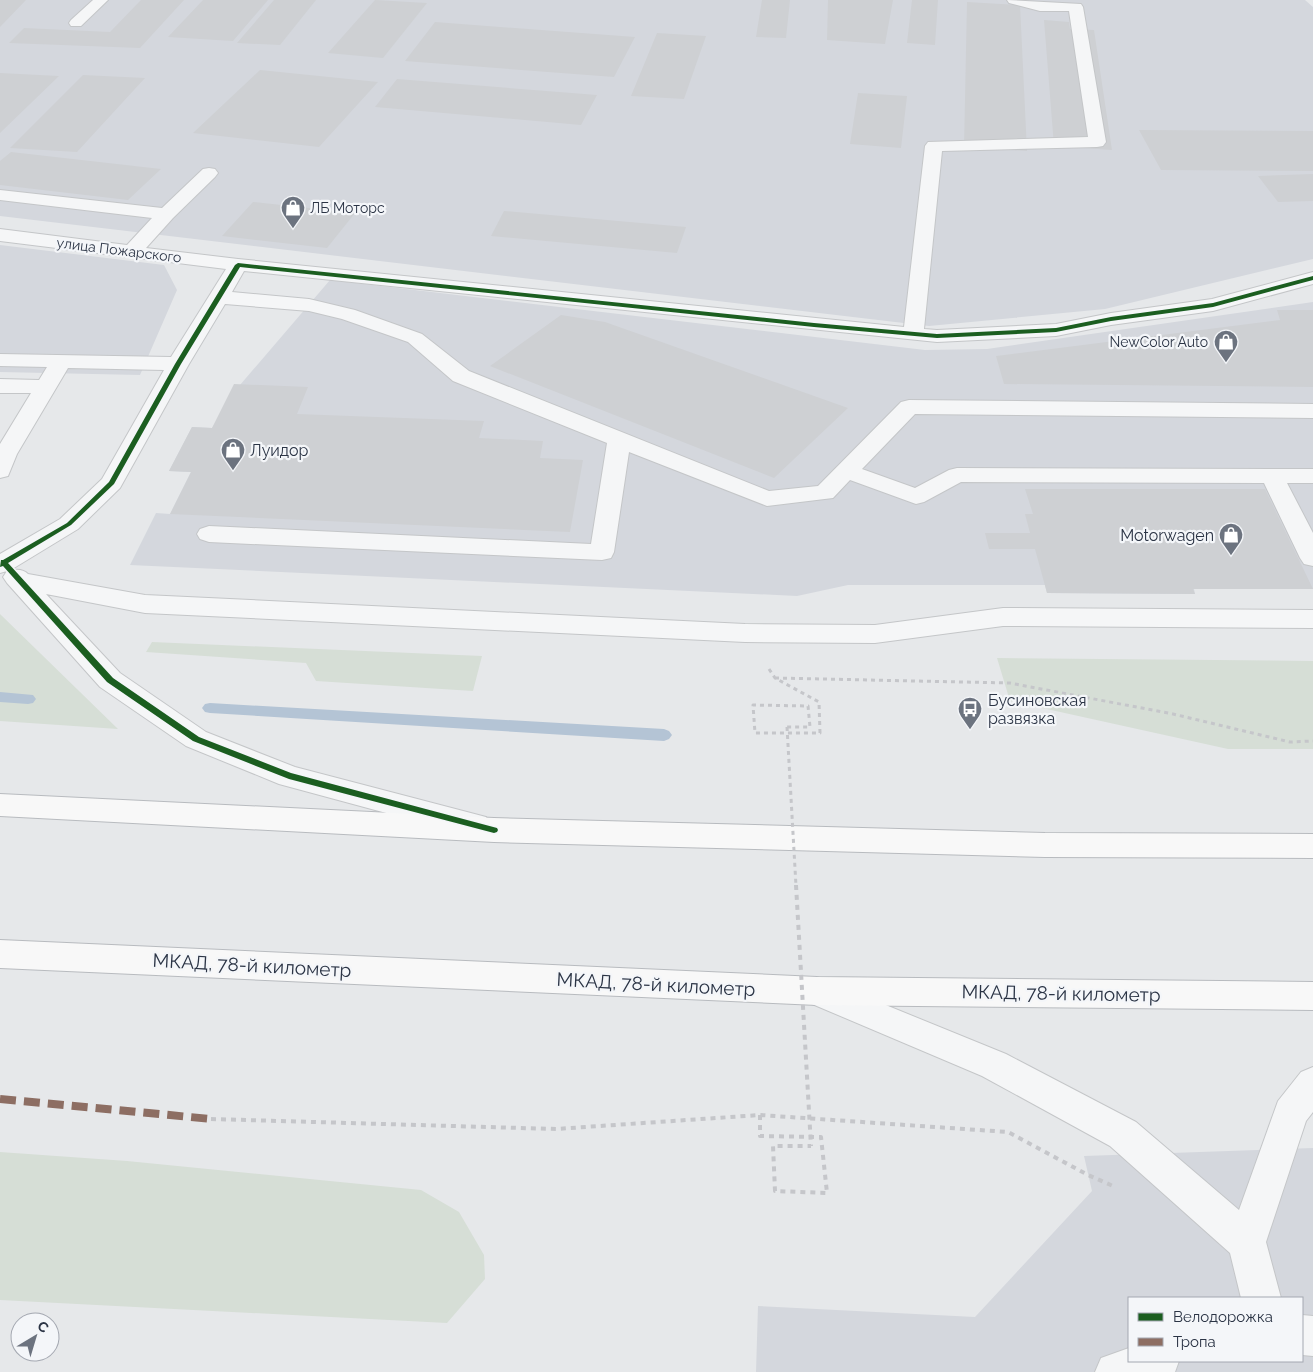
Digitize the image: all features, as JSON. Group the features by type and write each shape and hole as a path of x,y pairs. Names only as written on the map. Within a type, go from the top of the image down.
{"highway":[{"path":"0,805 494,830 1045,845 1313,846"},
{"name":"МКАД, 78-й километр","path":"0,954 817,991 1313,996"}],"street":[{"path":"76,23 101,0"},
{"path":"913,334 934,146 1097,142 1076,7 1040,7 1014,0"},
{"path":"131,252 166,214 209,173"},
{"path":"0,195 166,214"},
{"name":"улица Пожарского","path":"0,235 238,265 937,336 1056,330 1111,319 1213,305 1313,278"},
{"path":"6,566 69,524 112,483 178,364 238,265"},
{"path":"219,297 309,305 348,314 415,338 461,376 767,499 825,493 909,407 1313,411"},
{"path":"0,360 178,364"},
{"path":"2,460 62,361"},
{"path":"0,386 46,387"},
{"path":"209,534 602,552 619,440"},
{"path":"847,470 916,497 957,475 1313,476"},
{"path":"1272,476 1313,558"},
{"path":"6,566 145,604 745,633 875,634 1003,617 1313,619"},
{"path":"6,566 110,680 196,739 289,776 494,830"},
{"path":"817,991 994,1065 1123,1134 1247,1242"},
{"path":"1260,1297 1247,1242 1291,1113 1313,1083"},
{"path":"1115,1372 1155,1362"}],"path":[{"path":"760,1114 760,1136 822,1137 828,1193 775,1191 773,1146 811,1146 787,727 810,727 808,706 753,706 755,733 820,733 819,702 774,678 1010,683 1173,714 1290,742 1313,742"},
{"path":"211,1119 556,1129 760,1114 1008,1132 1088,1176"}],"shaded area":[{"path":"0,0 1305,0 1313,7 1313,259 1105,309 929,326 0,216"},
{"path":"0,245 164,265 177,290 140,375 0,372"},
{"path":"330,280 925,350 987,349 1313,302 1313,589 1194,589 1195,594 1047,593 1045,585 848,585 797,596 130,565 156,513 170,514 191,472 169,471 192,427 212,428 240,385"},
{"path":"0,614 118,729 0,721"},
{"path":"152,642 482,656 473,691 316,681 306,663 146,652"},
{"path":"997,658 1313,661 1313,749 1228,749 1010,701"},
{"path":"1313,1148 1313,1372 756,1372 758,1306 975,1317 1092,1191 1084,1156"},
{"path":"0,1152 127,1161 421,1190 459,1212 484,1255 485,1279 447,1323 0,1300"}],"building":[{"path":"0,0 26,0 0,27"},
{"path":"141,0 184,0 140,48 9,43 24,28 110,32"},
{"path":"203,0 268,0 233,41 168,37"},
{"path":"274,0 316,0 280,45 237,43"},
{"path":"375,0 427,3 383,58 328,53"},
{"path":"762,0 790,0 786,38 756,37"},
{"path":"828,0 893,0 885,44 827,40"},
{"path":"912,0 938,0 935,45 907,43"},
{"path":"967,2 1020,5 1027,151 964,147"},
{"path":"1044,20 1069,22 1070,29 1094,30 1112,150 1054,146"},
{"path":"435,22 635,37 614,77 405,61"},
{"path":"657,33 706,36 684,99 631,96"},
{"path":"260,70 378,82 319,147 193,133"},
{"path":"0,73 59,76 0,133"},
{"path":"83,75 145,78 77,152 10,148"},
{"path":"397,79 597,95 581,125 375,107"},
{"path":"858,93 907,96 901,148 850,144"},
{"path":"1139,130 1313,131 1313,171 1161,170"},
{"path":"11,152 161,169 128,200 0,185 0,161"},
{"path":"1313,174 1313,201 1278,202 1258,176"},
{"path":"253,202 355,213 327,248 222,236"},
{"path":"504,211 686,227 677,253 491,236"},
{"path":"1277,310 1313,310 1313,387 1004,384 996,356 1280,320"},
{"path":"561,315 605,322 848,408 774,478 490,366"},
{"path":"234,384 308,387 297,414 484,421 479,438 543,441 540,458 583,460 570,532 170,514 191,472 169,471 192,427 212,428"},
{"path":"1025,489 1265,489 1313,589 1193,589 1195,594 1047,593 1035,549 989,549 985,533 1030,533 1025,514 1033,514"}],"waterway":[{"path":"0,697 28,699"},
{"path":"210,708 664,735"}],"marked path":[{"path":"0,1099 211,1119"}],"cycle path":[{"path":"0,565 69,524 112,483 178,364 238,265 937,336 1056,330 1111,319 1213,305 1313,278"},
{"path":"3,562 110,680 196,739 289,776 494,830"}],"place":[{"name":"ЛБ Моторс","path":"293,229"},
{"name":"NewColor Auto","path":"1226,363"},
{"name":"Луидор","path":"233,471"},
{"name":"Motorwagen","path":"1231,556"},
{"name":"Бусиновская развязка","path":"970,730"}]}
